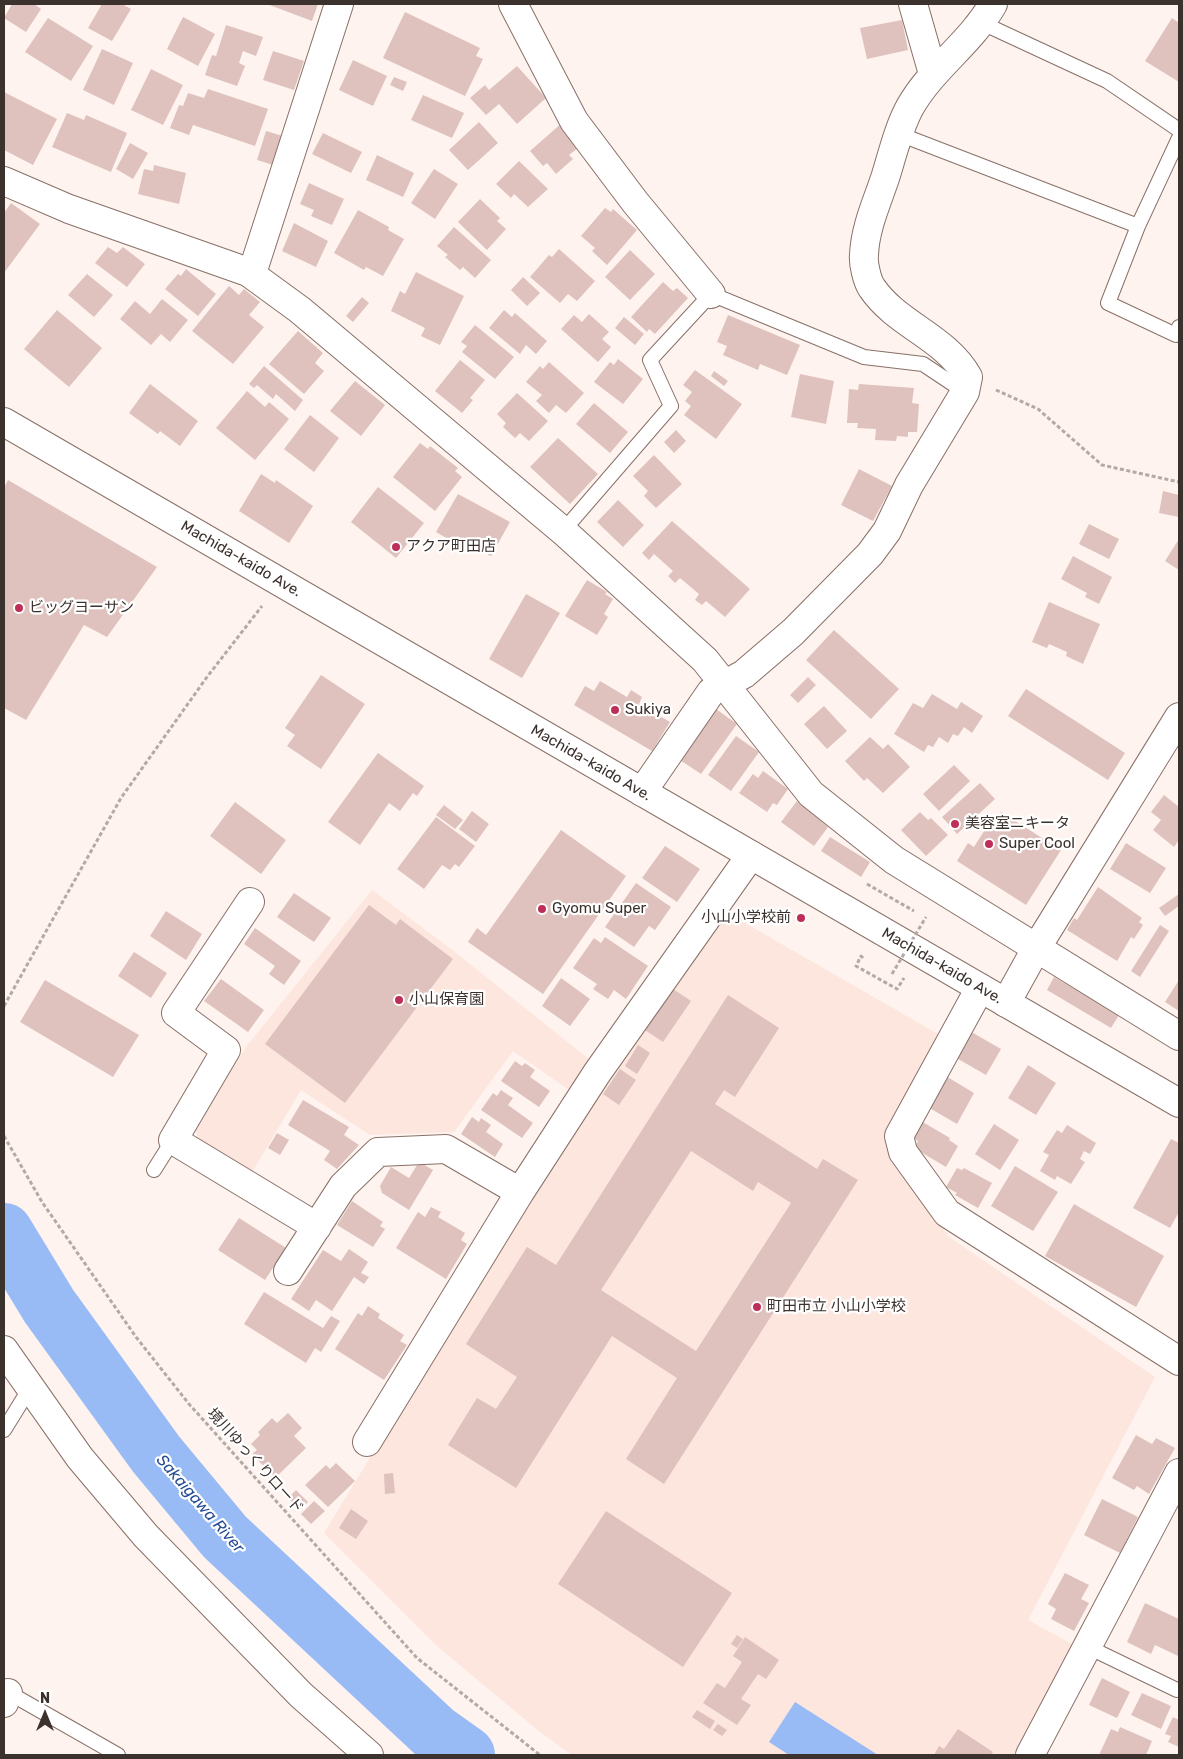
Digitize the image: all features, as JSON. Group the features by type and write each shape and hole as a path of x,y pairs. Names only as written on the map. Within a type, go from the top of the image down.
{"street":[{"path":"248,272 255,264 339,4"},
{"path":"513,4 574,121 635,202 711,294"},
{"path":"914,4 933,74"},
{"path":"642,792 710,692 744,674 793,632 870,554 887,530 909,485 966,384 960,363 922,330 890,309 870,286 864,256 868,228 899,134 910,107 933,74 988,14"},
{"path":"4,181 69,209 248,272 300,310 563,531 704,660 811,794 894,860 1179,1036"},
{"name":"Machida-kaido Ave.","path":"4,422 1179,1103"},
{"path":"1006,1003 1037,948 1179,717"},
{"path":"367,1442 520,1192 634,1019 751,855"},
{"path":"250,902 176,1013 226,1050 173,1140 317,1227"},
{"path":"980,988 899,1136 903,1152 947,1213 1179,1361"},
{"path":"288,1272 343,1186 378,1152 446,1149 520,1192"},
{"path":"4,1350 80,1458 146,1536 301,1695 369,1755"},
{"path":"1030,1755 1179,1473"}],"lane":[{"path":"988,14 1107,81 1179,130"},
{"path":"899,134 1138,226"},
{"path":"1179,138 1138,226 1108,303 1176,335 1179,327"},
{"path":"563,531 671,406 650,360 711,294 864,358 923,364 966,384"},
{"path":"154,1170 173,1140"},
{"path":"4,1430 30,1388"},
{"path":"1088,1647 1176,1690"},
{"path":"5,1695 118,1755"}],"path":[{"path":"966,384 1038,409 1102,465 1179,482"},
{"path":"4,1006 121,798 207,677 280,582"},
{"path":"862,891 870,879"},
{"path":"867,884 926,917 892,974 884,970"},
{"path":"869,961 861,956 856,966 897,989 905,975"},
{"name":"境川ゆっくりロード","path":"4,1136 42,1202 136,1337 189,1404 417,1658 540,1755"}],"shaded area":[{"name":"小山保育園","path":"372,890 455,952 590,1060 569,1090 513,1051 454,1132 370,1135 301,1090 251,1174 199,1144 195,1127 246,1047"},
{"name":"町田市立 小山小学校","path":"726,912 943,1037 895,1158 949,1237 1155,1377 1028,1620 1072,1644 1016,1755 572,1755 540,1732 438,1647 324,1533 530,1196"}],"water":[{"path":"795,1702 878,1755 789,1755 769,1742"}],"building":[{"path":"12,4 34,4 41,9 26,32 4,18"},
{"path":"102,4 122,4 131,9 112,41 88,28"},
{"path":"267,4 318,4 312,21"},
{"path":"405,12 480,48 476,56 483,59 465,96 383,58"},
{"path":"183,17 215,34 198,66 167,49"},
{"path":"48,18 93,46 71,81 25,52"},
{"path":"1172,18 1179,23 1179,82 1145,61"},
{"path":"902,20 908,50 867,59 860,28"},
{"path":"226,25 263,37 256,56 243,51 239,63 245,66 237,86 205,75 212,55 216,56"},
{"path":"102,49 133,63 114,105 83,90"},
{"path":"273,51 304,61 294,90 263,80"},
{"path":"353,60 387,76 373,106 339,90"},
{"path":"517,66 546,98 517,124 499,104 486,115 470,98 485,85 489,90"},
{"path":"151,69 183,85 163,125 131,110"},
{"path":"394,77 407,82 403,91 390,85"},
{"path":"208,89 268,109 255,146 193,125 189,135 170,128 179,105 183,106 188,93 204,98"},
{"path":"4,92 57,119 33,165 4,150"},
{"path":"423,95 464,113 452,138 411,120"},
{"path":"67,113 84,120 86,115 127,133 111,172 52,147"},
{"path":"479,122 498,143 468,170 449,150"},
{"path":"563,122 583,144 569,155 573,159 556,174 547,163 543,166 530,151"},
{"path":"266,131 283,136 273,165 257,160"},
{"path":"323,133 362,152 351,173 312,154"},
{"path":"130,143 148,153 133,179 116,169"},
{"path":"377,155 414,173 403,197 366,180"},
{"path":"519,161 548,189 528,207 514,194 511,198 496,184"},
{"path":"154,165 186,173 179,204 138,194 144,169 153,171"},
{"path":"434,169 458,184 435,219 411,203"},
{"path":"309,183 344,199 332,225 311,216 314,210 300,204"},
{"path":"480,199 500,218 497,221 506,229 487,250 458,222"},
{"path":"11,203 40,224 4,273 4,213"},
{"path":"605,208 611,212 613,209 637,230 607,265 592,251 595,248 581,236"},
{"path":"358,210 389,227 388,230 404,239 383,276 366,267 364,270 334,253"},
{"path":"294,223 328,241 316,267 282,251"},
{"path":"454,227 491,260 475,278 463,267 460,270 445,257 448,255 437,246"},
{"path":"108,247 117,253 123,247 145,264 127,287 95,263"},
{"path":"559,249 595,281 577,301 568,294 560,303 530,277 549,255 552,257"},
{"path":"630,250 655,274 630,300 605,277"},
{"path":"186,269 216,294 198,316 165,289 178,274 181,276"},
{"path":"416,272 464,296 440,345 421,336 425,328 391,311 400,291 405,294"},
{"path":"87,274 113,295 94,317 68,295"},
{"path":"523,277 540,293 527,306 511,290"},
{"path":"663,282 673,291 677,288 688,298 655,334 649,329 647,332 631,317"},
{"path":"229,286 239,295 244,289 260,302 249,315 264,327 233,364 192,331"},
{"path":"362,297 369,303 353,322 346,316"},
{"path":"162,299 188,320 170,342 161,334 151,345 120,319 135,301 150,314"},
{"path":"57,310 102,348 69,387 24,349"},
{"path":"504,310 512,317 515,313 547,341 536,354 526,345 520,354 489,328"},
{"path":"589,314 609,332 602,339 611,347 598,362 561,329 574,315 582,322"},
{"path":"728,315 800,345 787,375 760,364 758,370 723,355 727,346 717,342"},
{"path":"624,317 644,334 635,345 615,328"},
{"path":"475,325 514,357 495,379 462,352 467,346 461,342"},
{"path":"298,331 323,353 315,363 324,371 304,394 269,364"},
{"path":"618,359 643,379 623,404 594,382 610,362 614,365"},
{"path":"460,360 485,380 470,398 473,400 462,413 435,391"},
{"path":"549,362 584,393 566,413 556,405 549,413 536,401 542,395 526,382 540,366 543,369"},
{"path":"264,366 303,400 295,411 276,394 273,399 257,385 254,388 249,384"},
{"path":"695,370 742,404 716,439 684,415 691,406 685,401 692,392 683,385"},
{"path":"714,371 728,381 724,386 711,376"},
{"path":"800,374 834,381 826,424 791,417"},
{"path":"355,381 385,405 361,436 330,411"},
{"path":"150,384 198,421 180,446 160,431 158,434 129,413"},
{"path":"859,384 914,388 912,403 919,404 917,432 908,432 908,437 897,436 896,441 875,440 876,429 857,428 858,423 847,423 849,389 858,390"},
{"path":"247,391 265,407 269,402 289,419 255,460 216,428"},
{"path":"517,393 548,421 529,441 520,433 515,438 503,427 506,423 497,414"},
{"path":"594,403 628,432 610,453 576,424"},
{"path":"310,415 339,438 314,472 284,449"},
{"path":"676,430 686,441 674,453 664,442"},
{"path":"558,438 598,474 570,504 530,467"},
{"path":"420,443 428,449 430,446 458,468 455,471 462,477 435,511 393,477"},
{"path":"654,455 682,484 656,508 644,496 648,491 633,476"},
{"path":"859,469 892,486 873,521 841,505"},
{"path":"261,474 275,483 276,480 313,506 289,543 239,511"},
{"path":"8,480 157,567 107,637 84,625 26,720 4,708 4,488"},
{"path":"378,487 424,523 396,558 351,522"},
{"path":"1163,491 1179,495 1179,517 1159,513"},
{"path":"458,494 510,522 491,556 470,545 467,550 436,532"},
{"path":"618,500 644,525 623,547 597,522"},
{"path":"672,521 750,589 725,617 706,601 702,605 695,600 699,594 680,578 675,583 668,576 673,571 654,554 649,560 642,553"},
{"path":"1089,524 1119,539 1109,559 1079,544"},
{"path":"1179,539 1179,570 1165,561"},
{"path":"1073,556 1112,577 1099,604 1085,597 1087,593 1061,579"},
{"path":"587,580 607,592 605,594 613,599 604,614 608,617 597,635 565,616"},
{"path":"526,594 560,613 522,678 489,659"},
{"path":"1049,602 1100,624 1083,664 1066,656 1067,652 1049,644 1047,648 1032,642"},
{"path":"834,630 899,689 871,719 806,660"},
{"path":"321,675 365,704 321,769 287,746 295,735 285,728"},
{"path":"808,677 816,685 798,703 790,695"},
{"path":"600,681 627,697 631,690 642,697 639,704 670,722 652,751 574,705 585,686 594,691"},
{"path":"1026,689 1125,753 1108,780 1008,716"},
{"path":"932,694 957,709 961,702 983,716 972,733 964,727 958,736 953,734 948,743 939,737 933,747 928,745 924,752 894,734 913,703 923,708"},
{"path":"824,706 847,731 827,749 804,724"},
{"path":"716,709 737,724 701,774 680,760"},
{"path":"736,736 759,752 731,791 708,775"},
{"path":"870,737 883,749 888,744 910,767 883,793 867,778 864,781 845,761"},
{"path":"378,753 424,786 417,796 413,793 400,811 389,803 360,845 328,822"},
{"path":"954,765 970,781 939,811 923,794"},
{"path":"763,771 788,789 777,805 773,803 767,812 739,793 753,774 758,778"},
{"path":"980,783 995,799 957,834 942,817"},
{"path":"1164,795 1179,807 1179,840 1174,847 1153,830 1161,820 1151,812"},
{"path":"797,801 828,827 814,846 781,822"},
{"path":"235,802 286,840 261,874 210,836"},
{"path":"444,805 463,820 455,829 436,815"},
{"path":"472,811 489,824 476,842 459,829"},
{"path":"920,812 928,820 931,818 948,835 926,856 901,830"},
{"path":"1001,812 1061,850 1026,905 957,861 968,843 974,847 986,828 989,830"},
{"path":"436,817 475,846 459,867 455,864 450,870 442,865 424,889 397,869"},
{"path":"561,830 626,876 543,994 468,942 477,928 486,935"},
{"path":"830,837 870,862 861,877 821,851"},
{"path":"1126,843 1166,868 1150,893 1110,869"},
{"path":"665,846 700,869 677,902 642,878"},
{"path":"636,883 671,907 655,930 649,926 634,947 605,927"},
{"path":"1098,887 1142,918 1139,922 1143,925 1134,939 1131,937 1117,961 1067,930 1074,918 1077,920"},
{"path":"294,893 331,918 314,942 277,917"},
{"path":"1179,894 1179,906 1165,916 1159,908"},
{"path":"369,905 396,925 400,919 453,959 345,1103 265,1044"},
{"path":"166,911 202,934 186,960 150,936"},
{"path":"1160,925 1169,931 1140,977 1131,971"},
{"path":"255,928 301,961 284,985 269,974 275,966 244,944"},
{"path":"605,937 648,966 626,999 614,990 608,999 593,989 597,984 573,968 594,938 601,943"},
{"path":"134,952 167,973 151,998 118,976"},
{"path":"1054,977 1119,1015 1111,1028 1047,990"},
{"path":"561,978 590,999 570,1026 542,1006"},
{"path":"221,979 264,1010 248,1032 204,1001"},
{"path":"45,980 139,1035 113,1077 20,1022"},
{"path":"1179,980 1179,1011 1165,1002"},
{"path":"673,989 691,1001 663,1042 645,1030"},
{"path":"728,995 779,1028 735,1097 724,1090 715,1104 817,1169 823,1159 858,1180 664,1484 626,1459 677,1378 612,1336 516,1488 448,1445 477,1398 496,1409 517,1377 466,1344 527,1247 556,1265","holes":["691,1151 753,1191 758,1182 791,1203 696,1351 601,1290"]},
{"path":"968,1030 1001,1049 986,1075 953,1056"},
{"path":"638,1045 650,1053 637,1074 625,1066"},
{"path":"515,1061 522,1066 525,1063 535,1070 530,1077 550,1091 539,1107 501,1081"},
{"path":"1028,1065 1056,1083 1036,1115 1008,1098"},
{"path":"620,1069 636,1080 619,1105 603,1094"},
{"path":"944,1075 974,1093 957,1124 926,1106"},
{"path":"501,1090 513,1098 508,1105 533,1123 522,1138 481,1110 493,1093 497,1096"},
{"path":"303,1100 349,1127 344,1135 359,1145 337,1169 324,1160 330,1151 288,1125"},
{"path":"472,1117 479,1122 481,1118 491,1125 486,1132 503,1144 495,1157 461,1134"},
{"path":"921,1121 950,1138 949,1140 958,1146 946,1167 914,1148 918,1141 911,1137"},
{"path":"994,1124 1019,1140 1000,1170 975,1154"},
{"path":"1067,1125 1096,1143 1090,1154 1084,1151 1080,1159 1085,1162 1071,1184 1057,1176 1055,1180 1040,1171 1049,1155 1043,1152 1057,1130 1062,1133"},
{"path":"277,1133 289,1140 280,1155 268,1148"},
{"path":"1171,1139 1179,1143 1179,1212 1170,1228 1133,1208"},
{"path":"419,1162 433,1170 409,1210 382,1193 380,1186 391,1167 409,1178"},
{"path":"1015,1166 1058,1192 1033,1231 991,1206"},
{"path":"957,1168 962,1170 964,1168 992,1183 978,1208 955,1195 957,1193 946,1187"},
{"path":"352,1201 383,1222 380,1226 385,1229 373,1247 337,1225"},
{"path":"1074,1204 1164,1256 1136,1307 1045,1256"},
{"path":"431,1207 441,1212 438,1217 465,1233 461,1240 467,1244 446,1279 396,1248 418,1212 425,1217"},
{"path":"239,1218 286,1248 265,1280 218,1250"},
{"path":"349,1249 368,1262 361,1273 369,1277 364,1284 354,1277 332,1311 316,1300 309,1311 291,1299 323,1250 341,1261"},
{"path":"264,1292 323,1328 331,1316 340,1321 321,1352 315,1348 306,1363 244,1324"},
{"path":"368,1306 380,1314 378,1318 404,1335 400,1341 407,1345 384,1380 335,1349 358,1313 362,1316"},
{"path":"288,1413 302,1428 294,1436 306,1448 275,1478 252,1454 257,1450 251,1444 260,1435 258,1432 272,1418 277,1423"},
{"path":"1136,1435 1152,1444 1156,1438 1175,1448 1149,1494 1137,1486 1134,1490 1112,1478"},
{"path":"336,1463 355,1481 328,1507 305,1485 326,1465 330,1469"},
{"path":"393,1473 395,1493 385,1494 384,1474"},
{"path":"296,1490 308,1502 300,1510 288,1498"},
{"path":"1102,1499 1138,1517 1120,1553 1084,1535"},
{"path":"314,1501 325,1511 311,1524 301,1514"},
{"path":"351,1509 368,1521 356,1539 339,1528"},
{"path":"606,1511 732,1593 683,1667 558,1584"},
{"path":"1065,1573 1089,1585 1081,1599 1089,1603 1074,1631 1051,1619 1056,1609 1048,1604"},
{"path":"1145,1603 1179,1619 1178,1656 1155,1645 1151,1654 1127,1642"},
{"path":"737,1635 743,1639 737,1648 731,1644"},
{"path":"745,1637 779,1660 766,1679 758,1674 741,1699 751,1705 737,1725 703,1703 717,1683 725,1688 742,1662 733,1656"},
{"path":"1102,1678 1130,1692 1117,1718 1089,1705"},
{"path":"1142,1693 1171,1706 1161,1729 1131,1715"},
{"path":"697,1710 715,1721 710,1729 692,1717"},
{"path":"1173,1717 1179,1720 1179,1747 1168,1742 1171,1736 1165,1734"},
{"path":"718,1724 727,1730 722,1736 713,1730"},
{"path":"1120,1727 1152,1741 1146,1755 1099,1755 1111,1729 1118,1732"},
{"path":"958,1729 993,1752 991,1755 934,1755 939,1746 944,1749"}],"waterway":[{"name":"Sakaigawa River","path":"4,1232 49,1306 156,1454 225,1537 435,1733 466,1755"}],"place":[{"name":"アクア町田店","path":"396,547"},
{"name":"ビッグヨーサン","path":"19,608"},
{"name":"Sukiya","path":"615,710"},
{"name":"美容室ニキータ","path":"955,824"},
{"name":"Super Cool","path":"989,844"},
{"name":"Gyomu Super","path":"542,909"},
{"name":"小山小学校前","path":"801,918"},
{"name":"小山保育園","path":"399,1000"},
{"name":"町田市立 小山小学校","path":"757,1307"}]}
